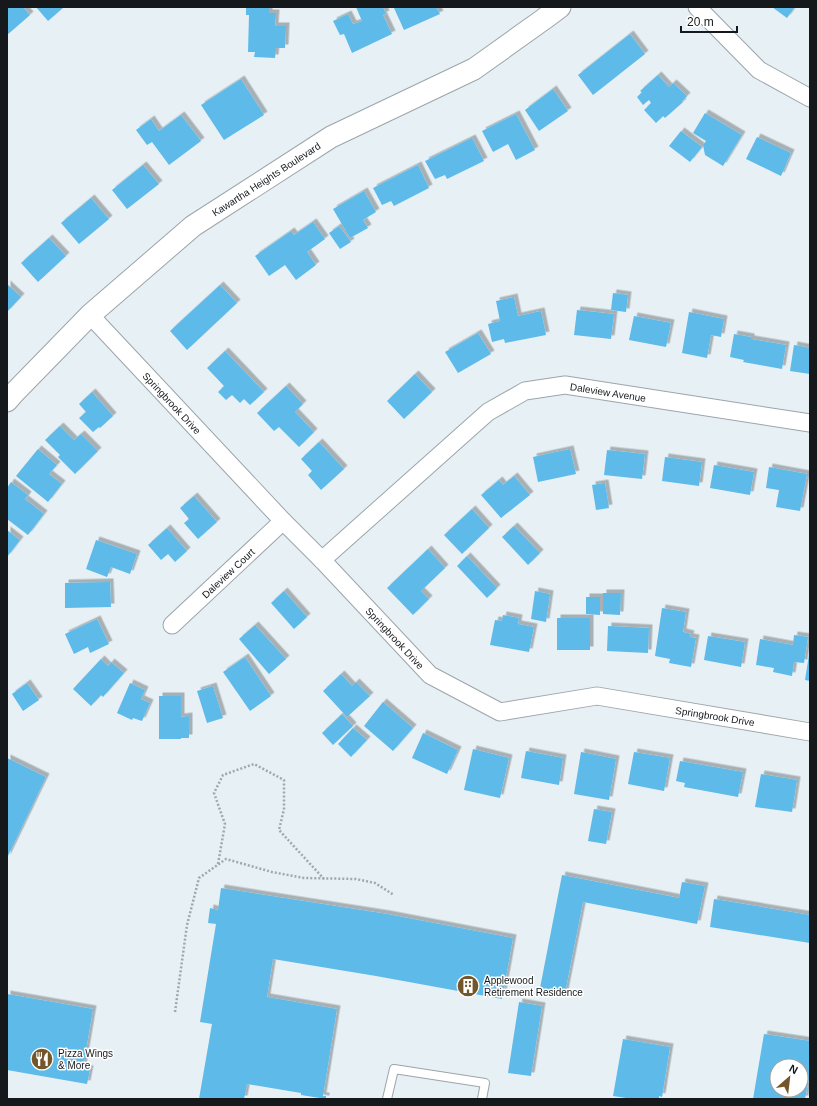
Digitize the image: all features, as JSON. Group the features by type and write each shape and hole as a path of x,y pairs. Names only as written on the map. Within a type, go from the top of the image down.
{"street":[{"name":"Kawartha Heights Boulevard","path":"7,401 12,394 90,315 193,226 331,137 474,69 560,7"},
{"path":"697,7 759,70 810,98"},
{"name":"Springbrook Drive","path":"90,315 430,675 500,712 597,696 810,732"},
{"name":"Daleview Avenue","path":"322,560 488,412 525,391 565,385 810,423"},
{"name":"Daleview Court","path":"172,625 283,521"}],"lane":[{"path":"387,1099 394,1069 485,1082 482,1099"}],"path":[{"path":"218,864 225,824 214,793 223,774 254,764 284,780 284,809 279,830 324,879"},
{"path":"175,1012 187,925 199,878 226,859 272,872 304,878 356,879 375,883 394,895"}],"building":[{"path":"7,7 23,7 30,15 7,35"},
{"path":"36,7 64,7 48,21"},
{"path":"246,7 269,7 269,13 276,13 275,26 286,26 285,48 276,48 275,58 254,57 255,52 248,52 249,15 246,15"},
{"path":"356,7 383,7 386,14 383,15 392,34 352,53 344,34 340,35 333,21 348,14 353,24 362,21"},
{"path":"436,7 440,14 404,30 394,8"},
{"path":"772,7 795,7 787,18"},
{"path":"630,34 645,54 593,95 578,75"},
{"path":"658,75 669,87 673,83 687,96 682,101 683,102 665,118 663,116 656,123 644,110 651,103 649,100 643,105 637,97 642,92 640,91"},
{"path":"241,79 264,115 224,140 201,105"},
{"path":"553,89 568,111 539,131 525,110"},
{"path":"705,113 742,135 723,166 705,155 703,145 706,141 693,133"},
{"path":"516,114 535,150 516,160 508,144 493,152 482,131"},
{"path":"181,115 201,141 169,165 152,142 147,145 136,130 151,119 159,131"},
{"path":"681,131 702,147 690,162 669,146"},
{"path":"757,137 791,153 781,176 746,159"},
{"path":"472,138 484,161 447,179 445,175 435,179 425,161"},
{"path":"143,165 159,184 127,209 112,190"},
{"path":"418,165 429,188 394,206 391,201 382,205 373,188"},
{"path":"364,191 376,212 363,220 368,228 350,238 333,209"},
{"path":"91,198 109,219 79,244 61,223"},
{"path":"313,222 325,239 307,252 316,265 296,280 285,265 269,276 255,256 291,231 294,235"},
{"path":"339,226 351,242 340,249 329,233"},
{"path":"49,238 66,256 38,282 21,263"},
{"path":"7,284 21,297 7,312"},
{"path":"220,285 237,303 187,350 170,331"},
{"path":"613,293 628,295 626,312 611,310"},
{"path":"514,297 518,316 541,311 546,335 505,343 504,339 492,342 488,324 500,321 496,301"},
{"path":"577,310 614,314 611,339 574,335"},
{"path":"689,312 724,319 721,337 711,335 707,358 682,353"},
{"path":"634,316 671,323 666,347 629,340"},
{"path":"478,333 491,354 458,373 445,352"},
{"path":"734,334 751,337 751,339 786,345 782,369 743,362 744,360 730,357"},
{"path":"794,345 810,348 810,374 790,371"},
{"path":"225,351 264,392 250,405 244,399 240,403 232,395 226,400 218,392 224,386 207,368"},
{"path":"415,374 432,392 404,419 387,401"},
{"path":"286,386 303,404 295,412 314,432 299,447 279,427 274,431 257,413"},
{"path":"92,392 113,416 100,428 99,427 93,432 79,418 86,412 79,404"},
{"path":"60,426 74,440 81,434 98,451 75,474 58,457 60,455 45,440"},
{"path":"319,442 344,469 321,490 308,475 312,471 301,459"},
{"path":"38,449 57,465 49,474 62,484 48,502 16,476"},
{"path":"570,449 576,474 538,482 533,457"},
{"path":"607,450 645,454 642,479 604,475"},
{"path":"665,457 702,462 699,486 662,481"},
{"path":"714,465 754,472 750,495 710,488"},
{"path":"769,467 807,474 800,511 776,507 779,490 766,488"},
{"path":"514,476 530,495 501,518 481,495 499,480 503,485"},
{"path":"11,482 28,495 25,499 44,514 28,535 7,519 7,488"},
{"path":"605,483 609,508 596,510 592,485"},
{"path":"194,496 217,522 198,539 184,523 189,519 180,508"},
{"path":"472,509 489,528 462,554 444,535"},
{"path":"514,526 540,553 528,565 502,537"},
{"path":"167,528 187,551 175,562 168,554 161,560 148,545"},
{"path":"7,530 20,540 7,557"},
{"path":"96,540 137,554 130,574 111,567 107,577 86,569"},
{"path":"428,549 445,568 421,591 429,599 413,615 387,588"},
{"path":"467,556 497,588 487,598 457,566"},
{"path":"110,582 111,607 65,608 65,583"},
{"path":"284,591 307,617 294,629 271,603"},
{"path":"535,591 550,594 546,622 531,619"},
{"path":"603,593 621,593 620,615 603,614"},
{"path":"586,597 600,597 600,615 586,614"},
{"path":"662,608 686,612 683,632 691,634 690,637 696,638 691,667 669,663 670,659 655,656"},
{"path":"503,615 519,618 518,624 534,627 529,652 490,645 495,620 502,621"},
{"path":"557,618 590,618 590,650 557,650"},
{"path":"97,619 109,644 90,653 88,647 74,654 65,634"},
{"path":"255,625 286,659 269,674 239,639"},
{"path":"608,626 649,628 648,653 607,651"},
{"path":"794,635 808,637 804,663 794,662 792,676 773,672 774,668 756,665 760,639 793,645"},
{"path":"708,636 745,642 741,667 704,660"},
{"path":"810,655 810,681 805,680"},
{"path":"245,657 271,696 250,711 223,672"},
{"path":"101,659 108,666 111,662 124,673 103,697 101,695 91,706 73,689"},
{"path":"341,674 352,686 356,682 370,696 347,717 323,691"},
{"path":"27,683 39,700 23,711 12,694"},
{"path":"130,683 145,690 141,699 150,703 142,721 133,718 132,720 117,713"},
{"path":"213,686 223,718 207,723 197,691"},
{"path":"159,696 181,696 181,717 189,716 189,738 159,739"},
{"path":"383,702 413,728 393,751 364,726"},
{"path":"342,714 353,726 333,745 322,733"},
{"path":"353,728 367,740 351,757 338,744"},
{"path":"423,733 458,750 447,774 412,758"},
{"path":"473,749 509,758 500,798 464,790"},
{"path":"526,751 563,758 559,785 521,778"},
{"path":"581,752 616,759 609,800 574,794"},
{"path":"634,752 670,758 664,791 628,784"},
{"path":"7,758 46,777 7,858"},
{"path":"680,761 743,772 738,797 684,787 685,783 676,781"},
{"path":"761,774 797,780 792,812 755,807"},
{"path":"594,809 612,812 606,844 588,841"},
{"path":"562,875 679,898 682,882 705,886 697,924 583,902 565,993 540,988"},
{"name":"Applewood Retirement Residence","path":"221,888 387,914 513,938 502,999 273,959 267,997 337,1009 323,1096 326,1096 326,1099 301,1095 301,1093 247,1084 244,1099 199,1099 212,1024 200,1022 216,924 208,923 210,908 218,910"},
{"path":"714,899 810,915 810,943 710,927"},
{"path":"7,994 93,1009 83,1068 90,1069 87,1084 7,1070"},
{"path":"519,1002 542,1006 531,1076 508,1073"},
{"path":"764,1034 810,1041 809,1077 809,1058 769,1058 769,1098 805,1099 753,1099"},
{"path":"623,1039 670,1047 662,1097 659,1096 659,1099 633,1099 613,1096"}],"place":[{"name":"Applewood Retirement Residence","path":"468,986"},
{"name":"Pizza Wings & More","path":"42,1059"}]}
